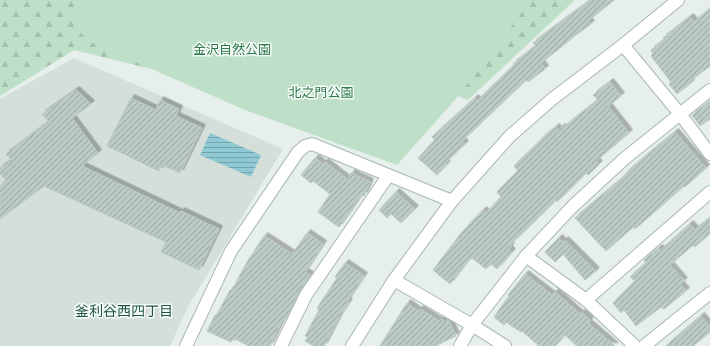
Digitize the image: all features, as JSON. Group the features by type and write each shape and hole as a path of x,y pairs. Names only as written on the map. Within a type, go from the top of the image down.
{"street":[{"path":"352,346 394,280 452,201 510,136 552,100 678,0"},
{"path":"623,45 680,114 710,154"},
{"path":"460,346 472,325 526,256 578,202 624,159 710,90"},
{"path":"186,346 231,251 298,152 305,146 312,144 452,201"},
{"path":"281,346 306,295 388,176"},
{"path":"586,300 710,192"},
{"path":"526,256 586,300 635,346"},
{"path":"394,280 505,346"},
{"path":"644,346 710,293"}],"shaded area":[{"path":"74,58 283,149 188,307 170,346 0,346 0,99"}],"green space":[{"name":"金沢自然公園","path":"0,0 575,0 468,100 291,27 212,84 74,50 0,96"},
{"name":"金沢自然公園","path":"77,0 531,0 455,100 397,165 245,110 88,41 80,31"}],"water":[{"path":"210,133 261,155 251,177 200,155"}],"building":[{"path":"591,0 614,0 588,21 591,24 541,63 545,69 528,82 526,80 462,141 465,144 445,163 447,164 437,175 418,158 435,140 432,137 475,98 477,101 514,65 513,64 536,46 533,43"},
{"path":"710,9 710,66 690,81 691,83 677,94 669,84 671,82 651,56 653,54 651,50 665,40 663,38 690,17 694,22"},
{"path":"610,82 621,96 608,106 629,133 596,161 599,164 588,175 586,173 510,245 511,246 509,249 512,252 497,269 491,264 486,269 472,258 469,261 468,260 450,284 433,270 462,232 483,210 486,213 501,197 497,192 518,171 514,166 541,139 556,127 558,130 562,127 563,128 598,100 593,95"},
{"path":"76,90 91,104 72,118 98,153 82,166 180,213 181,211 219,229 199,270 161,252 166,242 44,186 0,219 0,186 7,181 0,174 0,168 12,161 6,154 49,122 42,114"},
{"path":"131,98 156,110 160,100 179,109 176,116 202,128 180,173 162,165 159,171 107,146"},
{"path":"710,102 710,119 700,126 692,115"},
{"path":"675,132 706,168 635,229 633,227 606,251 575,218"},
{"path":"315,158 323,164 325,162 348,180 351,173 370,182 364,196 362,194 339,227 318,212 330,194 313,181 311,183 301,175"},
{"path":"396,192 415,209 401,223 391,214 387,218 379,210"},
{"path":"710,218 710,233 695,247 693,245 670,265 684,281 680,284 686,291 664,309 661,307 636,326 624,310 621,313 613,303 635,281 630,277 646,263 644,260 659,248 661,250 690,224 695,230"},
{"path":"307,233 323,244 305,272 310,275 299,292 284,322 282,321 270,346 249,346 235,339 234,341 232,339 231,342 207,331 230,290 232,290 247,262 264,236 292,254"},
{"path":"559,238 563,242 565,240 596,271 585,280 563,254 555,262 545,252"},
{"path":"345,263 364,276 347,301 349,302 339,317 324,346 314,346 305,341 308,337 305,336 319,310 317,308"},
{"path":"525,274 552,295 555,292 580,314 582,313 590,320 588,323 615,346 577,346 565,335 555,346 539,346 522,331 521,332 506,322 504,325 494,317 509,296 508,295"},
{"path":"407,303 418,311 420,309 439,321 442,319 444,323 448,320 456,336 435,346 380,346"},
{"path":"701,316 710,327 710,332 693,346 666,346"}],"district":[{"name":"釜利谷西四丁目","path":"124,312"}],"park label":[{"name":"北之門公園","path":"321,93"}]}
